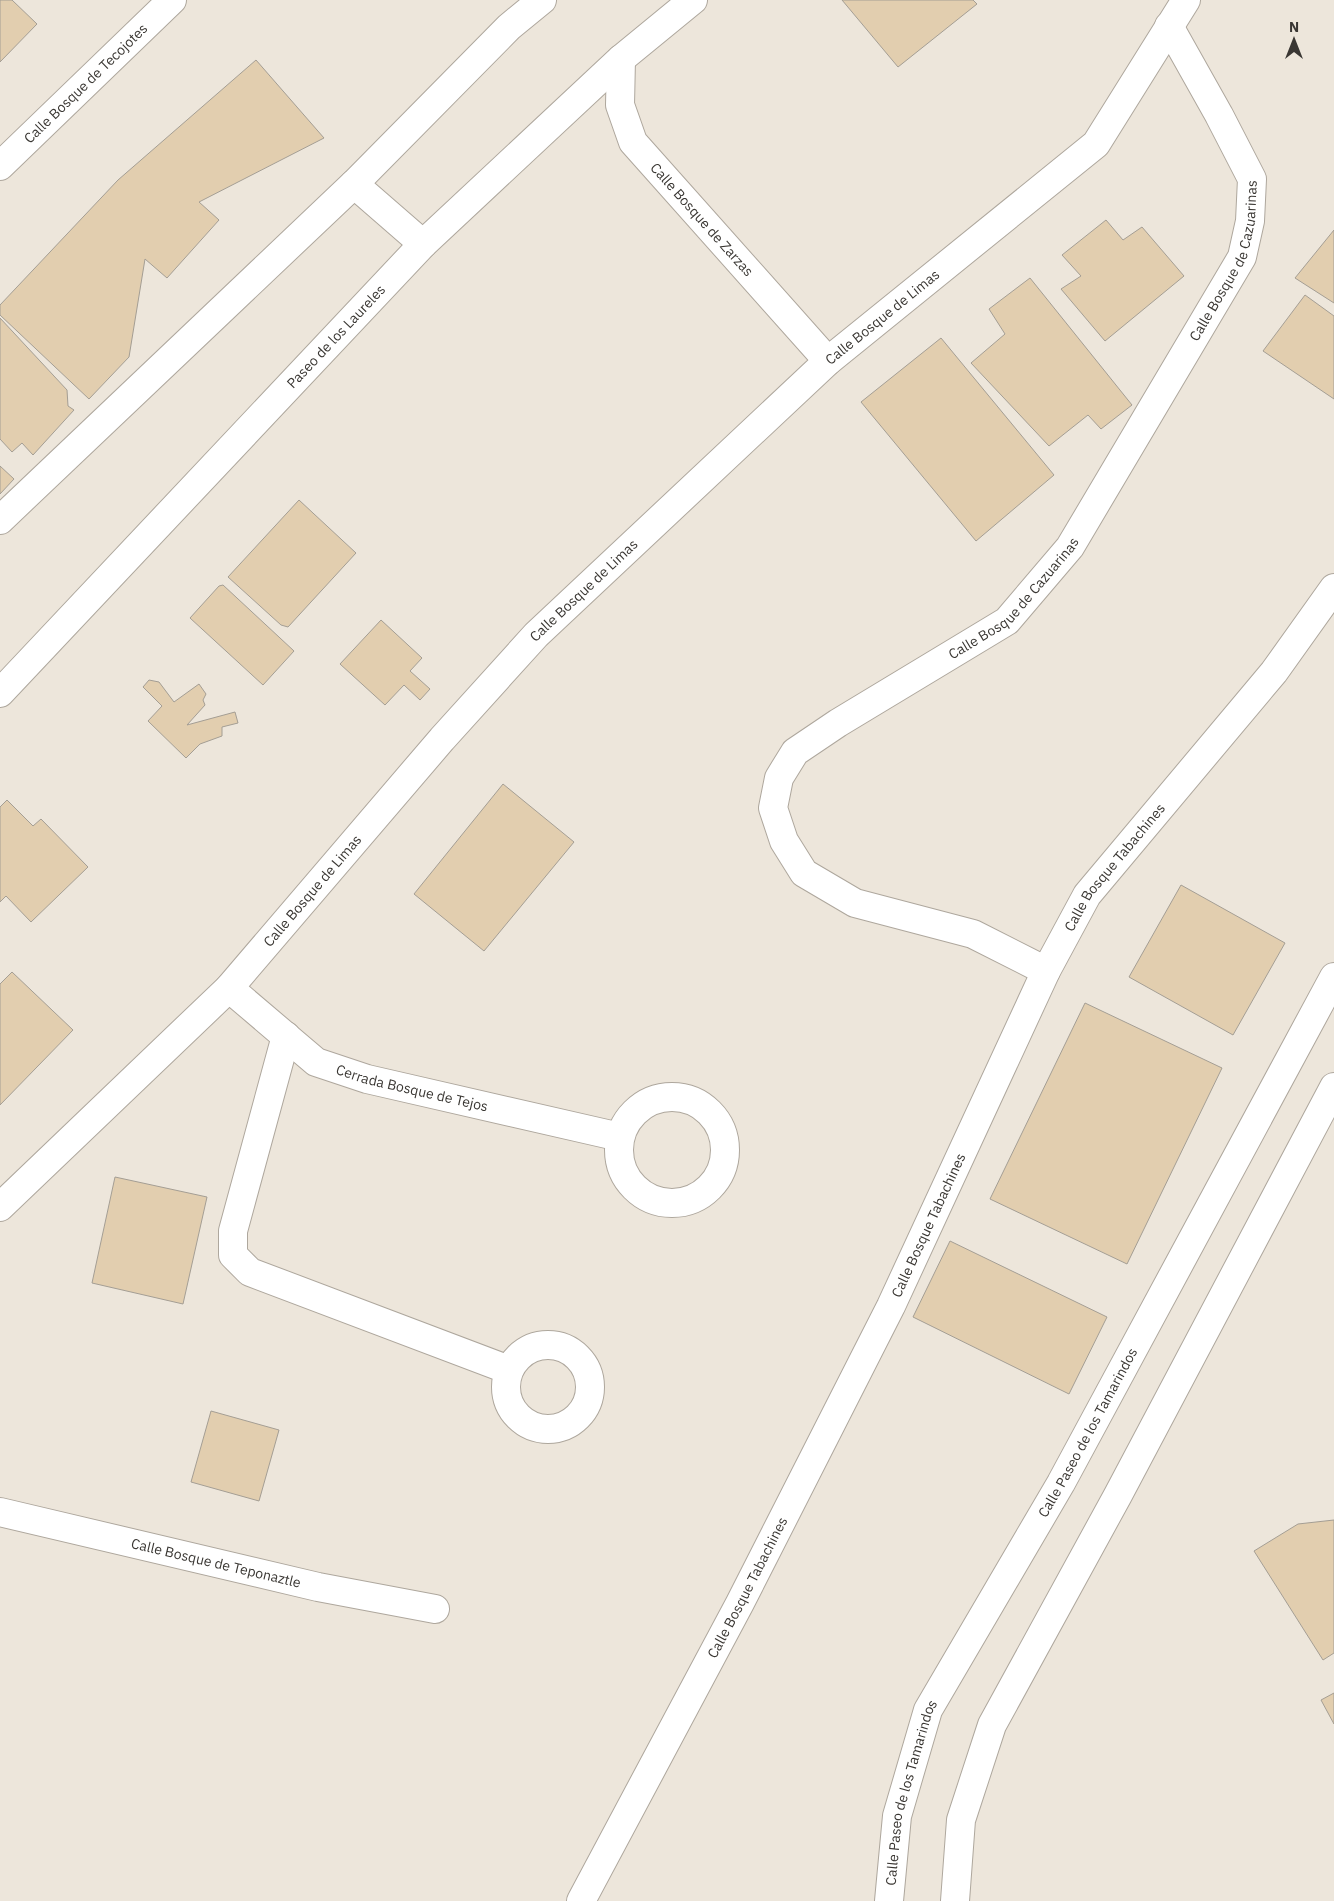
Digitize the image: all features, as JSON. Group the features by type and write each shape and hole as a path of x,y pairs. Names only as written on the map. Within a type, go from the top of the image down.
{"street":[{"name":"Calle Bosque de Tecojotes","path":"0,166 172,0"},
{"path":"0,520 354,184 509,27 542,0"},
{"name":"Paseo de los Laureles","path":"0,693 423,244 621,59 693,0"},
{"name":"Calle Bosque de Limas","path":"0,1207 229,988 442,739 536,635 828,361 1096,144 1186,0"},
{"name":"Calle Bosque de Cazuarinas","path":"1046,971 973,934 855,903 804,873 784,841 773,808 779,778 795,752 838,723 1007,621 1020,606 1070,547 1242,257 1250,221 1252,179 1219,115 1169,26"},
{"name":"Calle Bosque de Zarzas","path":"621,59 620,105 633,142 828,361"},
{"path":"354,184 423,244"},
{"name":"Calle Bosque Tabachines","path":"581,1901 740,1603 886,1315 1046,971 1087,894 1274,672 1334,588"},
{"name":"Calle Paseo de los Tamarindos","path":"889,1901 897,1816 928,1710 1061,1483 1334,977"},
{"name":"Cerrada Bosque de Tejos","path":"229,988 316,1062 367,1079 620,1137"},
{"path":"286,1036 234,1231 233,1255 250,1272 508,1370"},
{"path":"955,1901 961,1820 992,1725 1118,1495 1334,1086"},
{"name":"Calle Bosque de Teponaztle","path":"0,1512 318,1587 435,1610"}],"building":[{"path":"0,0 12,0 37,24 0,62"},
{"path":"842,0 973,0 977,4 898,67"},
{"path":"256,60 324,138 199,202 219,220 167,278 145,259 129,357 89,399 0,315 0,305 118,180"},
{"path":"1106,220 1123,240 1142,227 1184,276 1105,341 1061,289 1081,276 1062,255"},
{"path":"1334,230 1334,303 1295,278"},
{"path":"1030,278 1132,405 1101,429 1088,415 1049,446 971,363 1005,334 989,309"},
{"path":"1305,295 1334,316 1334,399 1263,351"},
{"path":"0,318 67,390 68,406 74,410 33,455 22,443 12,452 0,439"},
{"path":"941,338 1054,475 976,541 861,402"},
{"path":"0,466 14,479 0,494"},
{"path":"299,500 356,553 288,627 281,625 228,577"},
{"path":"223,585 294,651 263,685 190,618 219,586"},
{"path":"381,620 422,658 410,671 430,689 420,700 404,685 385,705 340,664"},
{"path":"149,680 159,682 174,702 199,684 206,694 203,700 205,705 187,725 235,712 238,723 222,727 222,736 200,744 186,758 148,721 162,706 143,687"},
{"path":"503,784 574,842 484,951 414,894"},
{"path":"7,800 33,826 41,819 88,867 31,922 6,896 0,902 0,807"},
{"path":"1181,885 1285,943 1233,1035 1129,977"},
{"path":"12,972 73,1030 0,1105 0,984"},
{"path":"1085,1003 1222,1068 1127,1264 990,1199"},
{"path":"115,1177 207,1197 183,1304 92,1283"},
{"path":"950,1241 1107,1317 1069,1394 913,1317"},
{"path":"211,1411 279,1430 259,1501 191,1482"},
{"path":"1334,1520 1334,1653 1323,1660 1254,1551 1298,1524"},
{"path":"1334,1693 1334,1724 1321,1700"}]}
